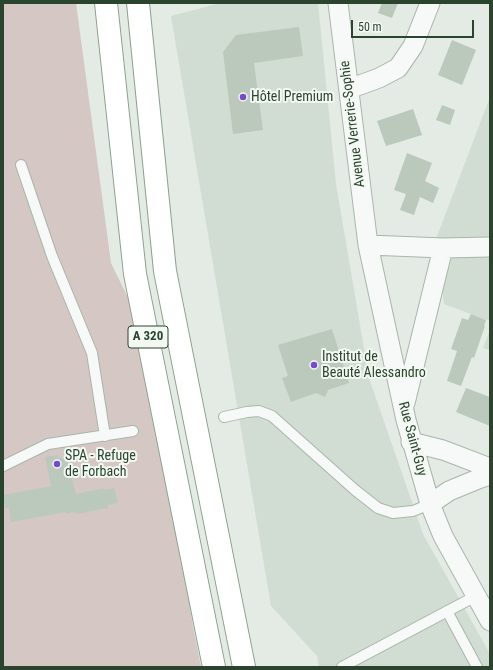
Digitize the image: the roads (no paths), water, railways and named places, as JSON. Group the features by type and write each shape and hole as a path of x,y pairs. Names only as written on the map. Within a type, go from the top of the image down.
{"highway":[{"name":"A 320","path":"106,3 135,274 214,667"},
{"name":"A 320","path":"138,3 165,271 244,667"}],"street":[{"name":"Avenue Verrerie-Sophie","path":"338,3 368,244"},
{"path":"349,89 379,78 398,68 412,46 430,3"},
{"path":"368,244 443,248 490,247"},
{"name":"Rue Saint-Guy","path":"368,244 411,442 430,504 443,536 490,621"},
{"path":"403,408 443,248"},
{"path":"411,442 443,450 490,468"},
{"path":"430,504 449,491 490,475"}],"lane":[{"path":"21,165 52,256 92,353 105,436"},
{"path":"224,417 246,412 259,411 272,416 355,490 378,508 393,513 407,512 430,504"},
{"path":"3,466 48,444 133,431"},
{"path":"342,667 476,596"},
{"path":"447,611 477,667"}],"place":[{"name":"Hôtel Premium","path":"243,97"},
{"name":"Institut de Beauté Alessandro","path":"314,365"},
{"name":"SPA - Refuge de Forbach","path":"57,464"}]}
